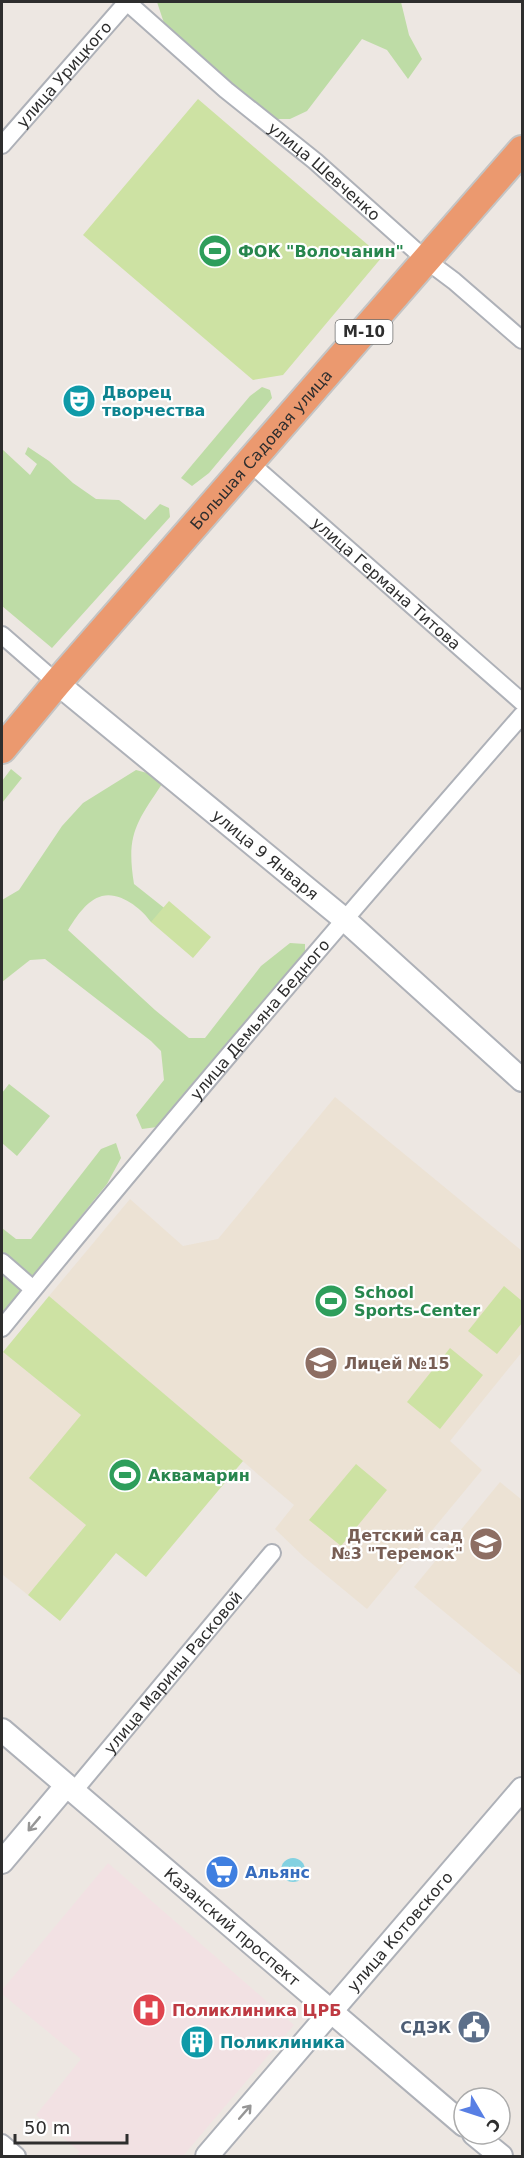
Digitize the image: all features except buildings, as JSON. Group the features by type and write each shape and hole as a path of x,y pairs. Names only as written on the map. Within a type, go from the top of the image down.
{"highway":[{"name":"Большая Садовая улица","path":"2,749 522,150"}],"street":[{"name":"улица Урицкого","path":"2,145 127,2"},
{"name":"улица Шевченко","path":"127,2 226,90 315,161 426,260 522,340"},
{"name":"улица Германа Титова","path":"250,463 522,702"},
{"name":"улица 9 Января","path":"2,635 344,919 522,1080"},
{"name":"улица Демьяна Бедного","path":"2,1328 150,1147 522,715"},
{"path":"2,1262 33,1288"},
{"name":"улица Марины Расковой","path":"2,1862 70,1789 273,1553"},
{"name":"Казанский проспект","path":"2,1730 452,2115"},
{"name":"улица Котовского","path":"207,2157 522,1789"},
{"path":"2,2143 17,2157"},
{"path":"488,2146 501,2157"}],"shaded area":[{"name":"Лицей №15","path":"335,1097 522,1251 522,1352 450,1441 482,1470 367,1609 304,1557 275,1529 294,1505 49,1296 130,1199 183,1246 218,1239"},
{"path":"3,1352 81,1415 86,1525 28,1595 3,1575 2,1577"},
{"name":"Детский сад №3 \"Теремок\"","path":"500,1482 522,1500 522,1676 414,1587"},
{"name":"Поликлиника ЦРБ","path":"108,1863 294,2025 183,2156 76,2156 80,2152 36,2115 81,2059 2,1994 2,1990"}],"green space":[{"path":"157,2 401,2 409,35 422,59 408,79 387,50 362,39 307,111 290,119 273,119 166,29"},
{"path":"198,99 382,257 283,375 253,380 83,235"},
{"path":"262,387 270,390 272,398 209,473 192,486 181,478 250,396"},
{"path":"28,447 96,499 119,500 145,520 160,504 169,508 170,517 52,648 2,606 2,449 30,475 37,464 25,454"},
{"path":"11,769 22,778 2,803 2,781"},
{"path":"136,770 151,774 162,784 135,830 131,853 134,884 168,911 173,925 151,922 130,902 109,895 97,898 87,905 68,930 189,1038 205,1038 261,966 290,943 305,944 305,959 157,1127 142,1129 136,1115 164,1080 161,1051 45,959 30,960 2,982 2,900 19,890 62,826 83,803"},
{"path":"169,901 211,937 193,958 151,922"},
{"path":"9,1084 50,1116 17,1156 2,1143 2,1093"},
{"path":"116,1143 121,1158 107,1184 2,1314 2,1228 16,1239 31,1239 101,1149"},
{"path":"504,1286 522,1301 522,1323 497,1354 468,1331"},
{"path":"49,1296 243,1461 146,1577 116,1553 60,1621 28,1595 86,1525 29,1478 81,1415 3,1352"},
{"path":"450,1348 483,1375 440,1429 407,1402"},
{"path":"356,1464 387,1490 341,1546 309,1520"}],"water":[{"path":"293,1858 298,1859 304,1865 304,1875 298,1881 293,1882 288,1881 282,1875 281,1870 282,1865 288,1859"}],"place":[{"name":"ФОК \"Волочанин\"","path":"215,251"},
{"name":"Дворец творчества","path":"79,401"},
{"name":"School Sports-Center","path":"331,1301"},
{"name":"Лицей №15","path":"321,1363"},
{"name":"Аквамарин","path":"125,1475"},
{"name":"Детский сад №3 \"Теремок\"","path":"486,1544"},
{"name":"Альянс","path":"222,1872"},
{"name":"Поликлиника ЦРБ","path":"149,2010"},
{"name":"СДЭК","path":"474,2027"},
{"name":"Поликлиника","path":"197,2042"}]}
